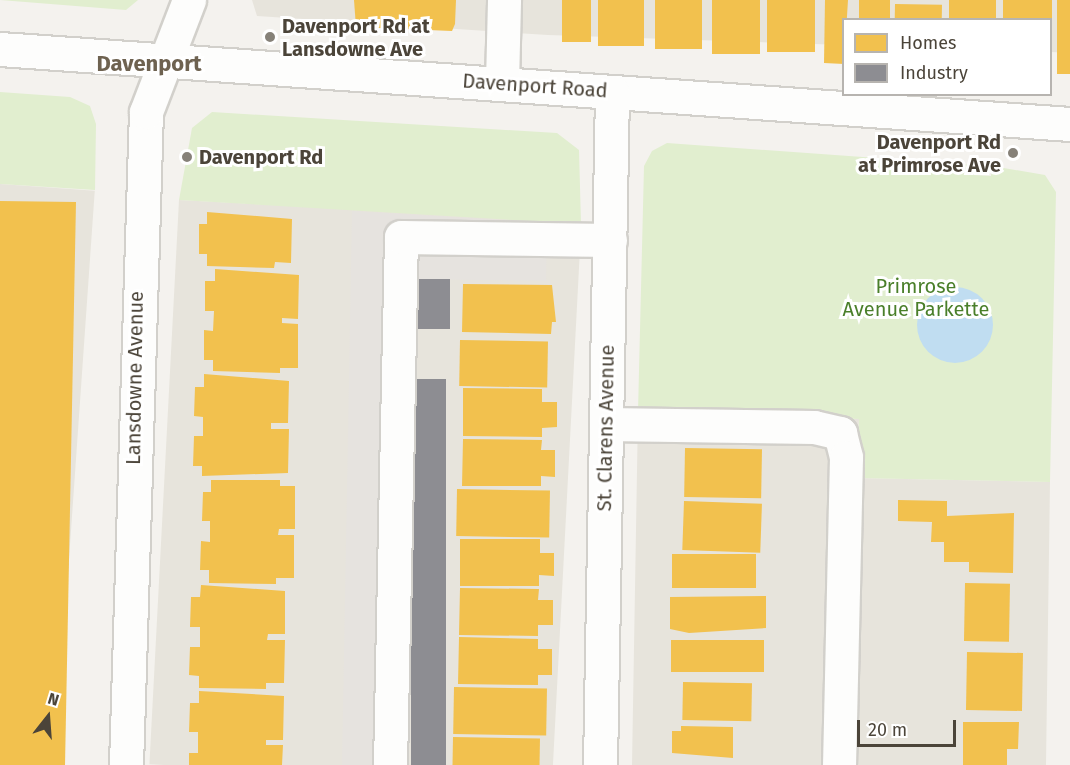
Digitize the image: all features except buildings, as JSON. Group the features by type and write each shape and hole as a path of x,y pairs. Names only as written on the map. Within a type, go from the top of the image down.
{"street":[{"name":"Lansdowne Avenue","path":"126,765 146,112 168,61 189,0"},
{"path":"502,83 504,0"},
{"name":"Davenport Road","path":"0,49 1070,124"},
{"name":"St. Clarens Avenue","path":"600,765 612,92"},
{"path":"390,765 401,237 610,240"},
{"path":"606,424 814,427 840,433 846,458 839,765"}],"shaded area":[{"path":"252,0 1070,0 1070,53 1052,52 1052,18 842,18 842,45 548,35 257,16"},
{"path":"0,184 95,191 55,765 0,765"},
{"path":"179,200 581,221 553,765 149,764"},
{"path":"352,211 547,223 546,281 414,279 405,765 342,765"},
{"path":"638,412 859,419 856,478 1050,482 1046,765 632,765"}],"green space":[{"path":"0,0 138,0 126,10"},
{"path":"0,92 70,97 90,106 96,124 95,190 0,184"},
{"path":"212,112 557,133 579,150 581,224 179,200 192,128"},
{"name":"Primrose Avenue Parkette","path":"667,143 974,165 974,175 991,176 992,166 1045,175 1056,192 1050,482 856,478 859,419 638,412 644,166 652,151"}],"water":[{"path":"948,287 962,287 976,293 987,304 993,318 990,340 982,352 962,363 948,363 934,357 923,346 917,332 917,318 923,304 934,293"}],"place":[{"name":"Davenport Rd at Lansdowne Ave","path":"270,37"},
{"name":"Davenport Rd at Primrose Ave","path":"1013,153"},
{"name":"Davenport Rd","path":"187,157"}],"district":[{"name":"Davenport","path":"149,64"}]}
